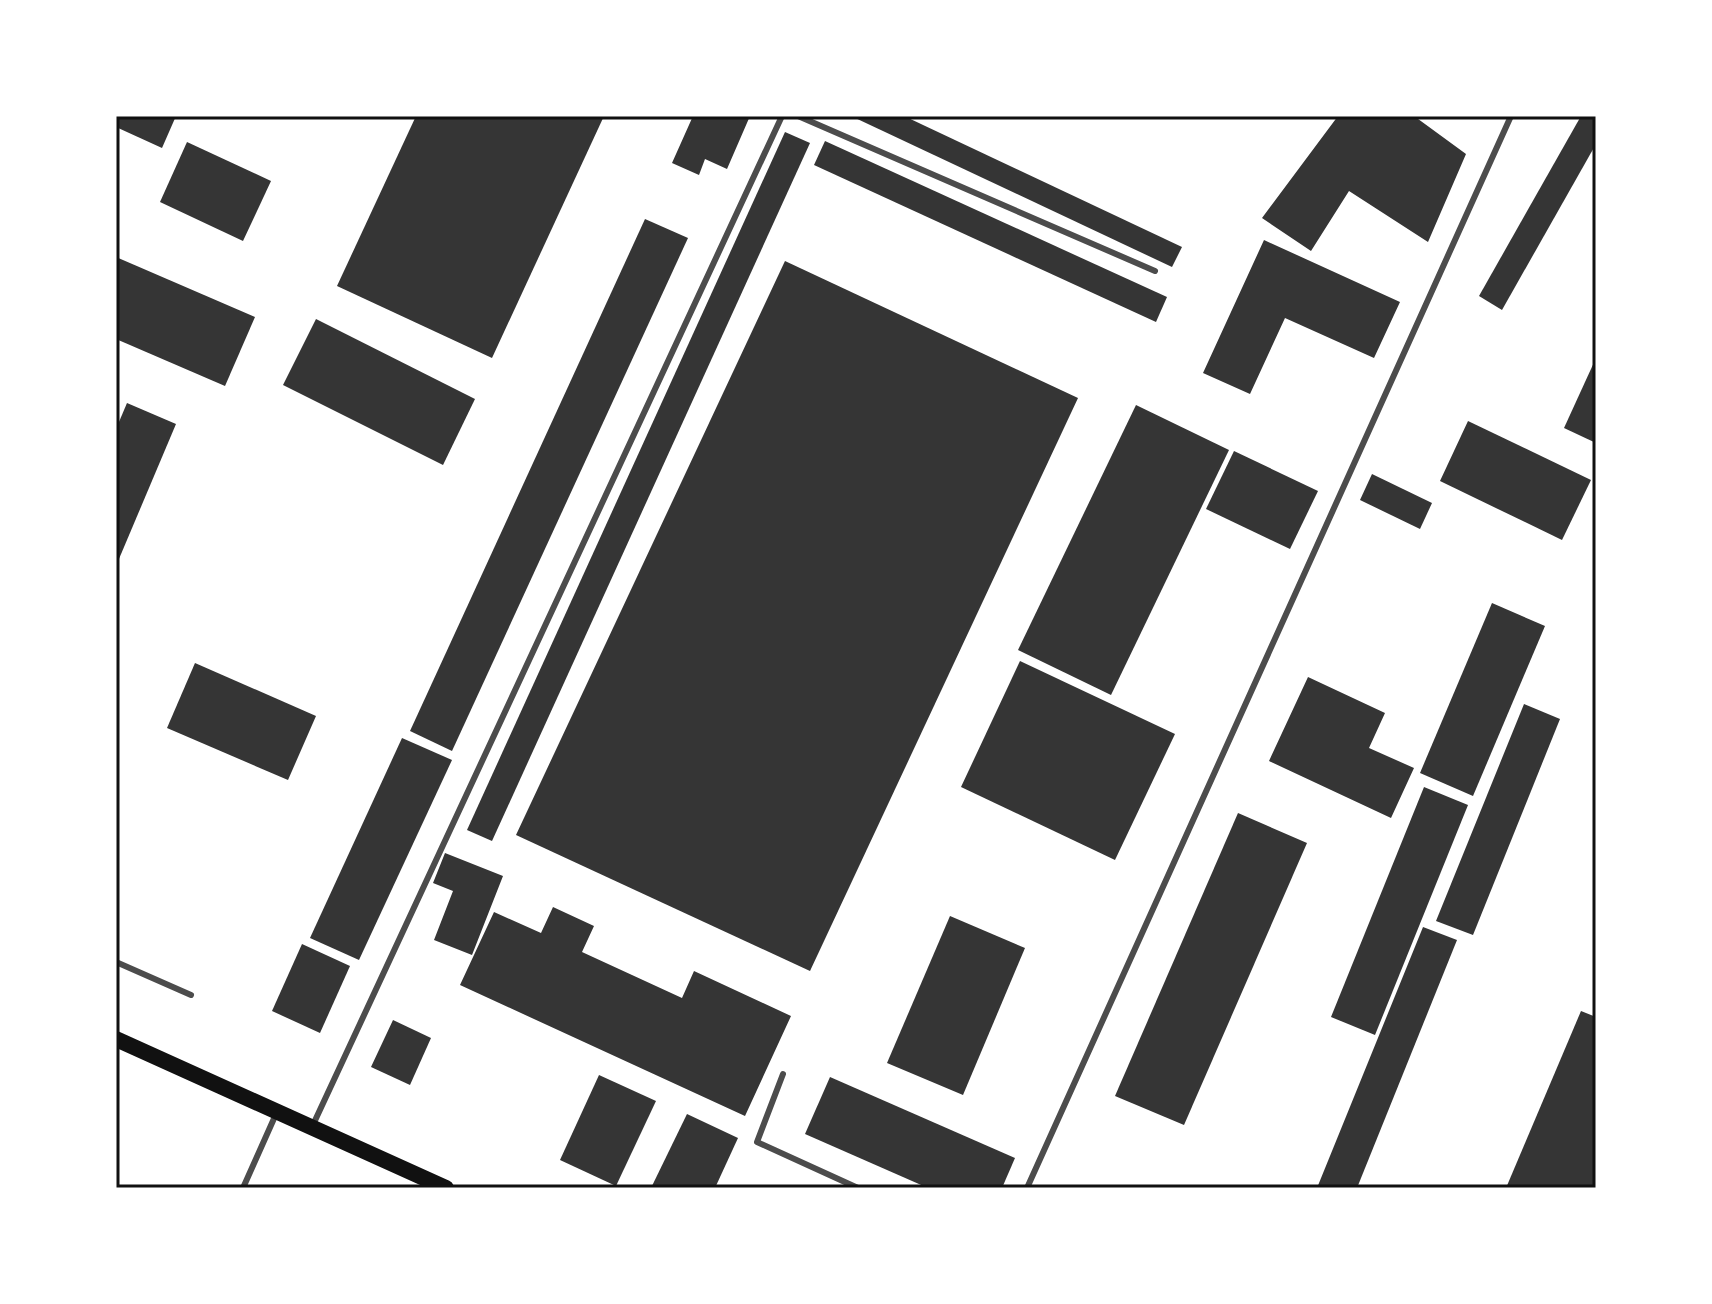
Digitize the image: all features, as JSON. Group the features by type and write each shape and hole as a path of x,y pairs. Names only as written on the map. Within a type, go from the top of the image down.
{"main road":[{"path":"116,1039 446,1188"}],"lane":[{"path":"312,1127 782,116"},
{"path":"798,116 1155,271"},
{"path":"1027,1188 1511,116"},
{"path":"116,962 191,995"},
{"path":"783,1074 757,1142 858,1188"},
{"path":"243,1188 277,1111"}],"building":[{"path":"117,116 176,116 162,148 116,127"},
{"path":"416,116 604,116 492,358 337,286"},
{"path":"693,116 750,116 727,169 705,159 699,175 672,163"},
{"path":"851,116 904,116 1182,247 1172,267"},
{"path":"1338,116 1414,116 1466,154 1428,242 1349,191 1311,251 1262,218"},
{"path":"1581,116 1596,116 1596,144 1502,310 1479,296"},
{"path":"785,132 810,143 492,841 467,830"},
{"path":"825,141 1167,297 1156,322 814,165"},
{"path":"187,142 271,181 243,241 160,202"},
{"path":"645,219 688,238 452,751 410,731"},
{"path":"1264,240 1400,302 1374,358 1285,318 1250,394 1203,373"},
{"path":"116,257 255,317 225,386 116,339"},
{"path":"785,261 1078,398 810,971 516,835"},
{"path":"316,319 475,399 443,465 283,385"},
{"path":"1596,358 1596,443 1564,428"},
{"path":"127,403 176,424 116,566 116,429"},
{"path":"1136,405 1229,450 1111,695 1018,650"},
{"path":"1468,421 1591,480 1562,540 1440,481"},
{"path":"1234,451 1318,491 1290,549 1206,509"},
{"path":"1372,474 1432,503 1420,529 1360,500"},
{"path":"1492,603 1545,626 1473,796 1420,773"},
{"path":"1020,661 1175,734 1115,860 961,787"},
{"path":"195,663 316,716 288,780 167,728"},
{"path":"1308,677 1385,713 1369,748 1414,768 1391,818 1269,761"},
{"path":"1524,704 1560,719 1473,935 1436,921"},
{"path":"402,738 452,760 359,960 310,938"},
{"path":"1424,787 1468,805 1375,1035 1331,1017"},
{"path":"1238,813 1307,843 1184,1125 1115,1096"},
{"path":"445,853 503,876 472,955 434,940 453,891 433,883"},
{"path":"553,907 594,926 582,952 682,998 694,971 791,1016 745,1116 460,985 494,912 541,933"},
{"path":"950,916 1025,948 963,1095 887,1063"},
{"path":"1423,927 1457,940 1357,1188 1317,1188"},
{"path":"302,944 350,966 320,1033 272,1011"},
{"path":"1581,1011 1596,1017 1594,1188 1506,1188"},
{"path":"393,1020 431,1038 410,1085 371,1067"},
{"path":"599,1075 656,1101 616,1186 560,1160"},
{"path":"830,1077 1015,1158 1002,1188 928,1188 805,1134"},
{"path":"687,1114 738,1138 715,1188 651,1188"}]}
